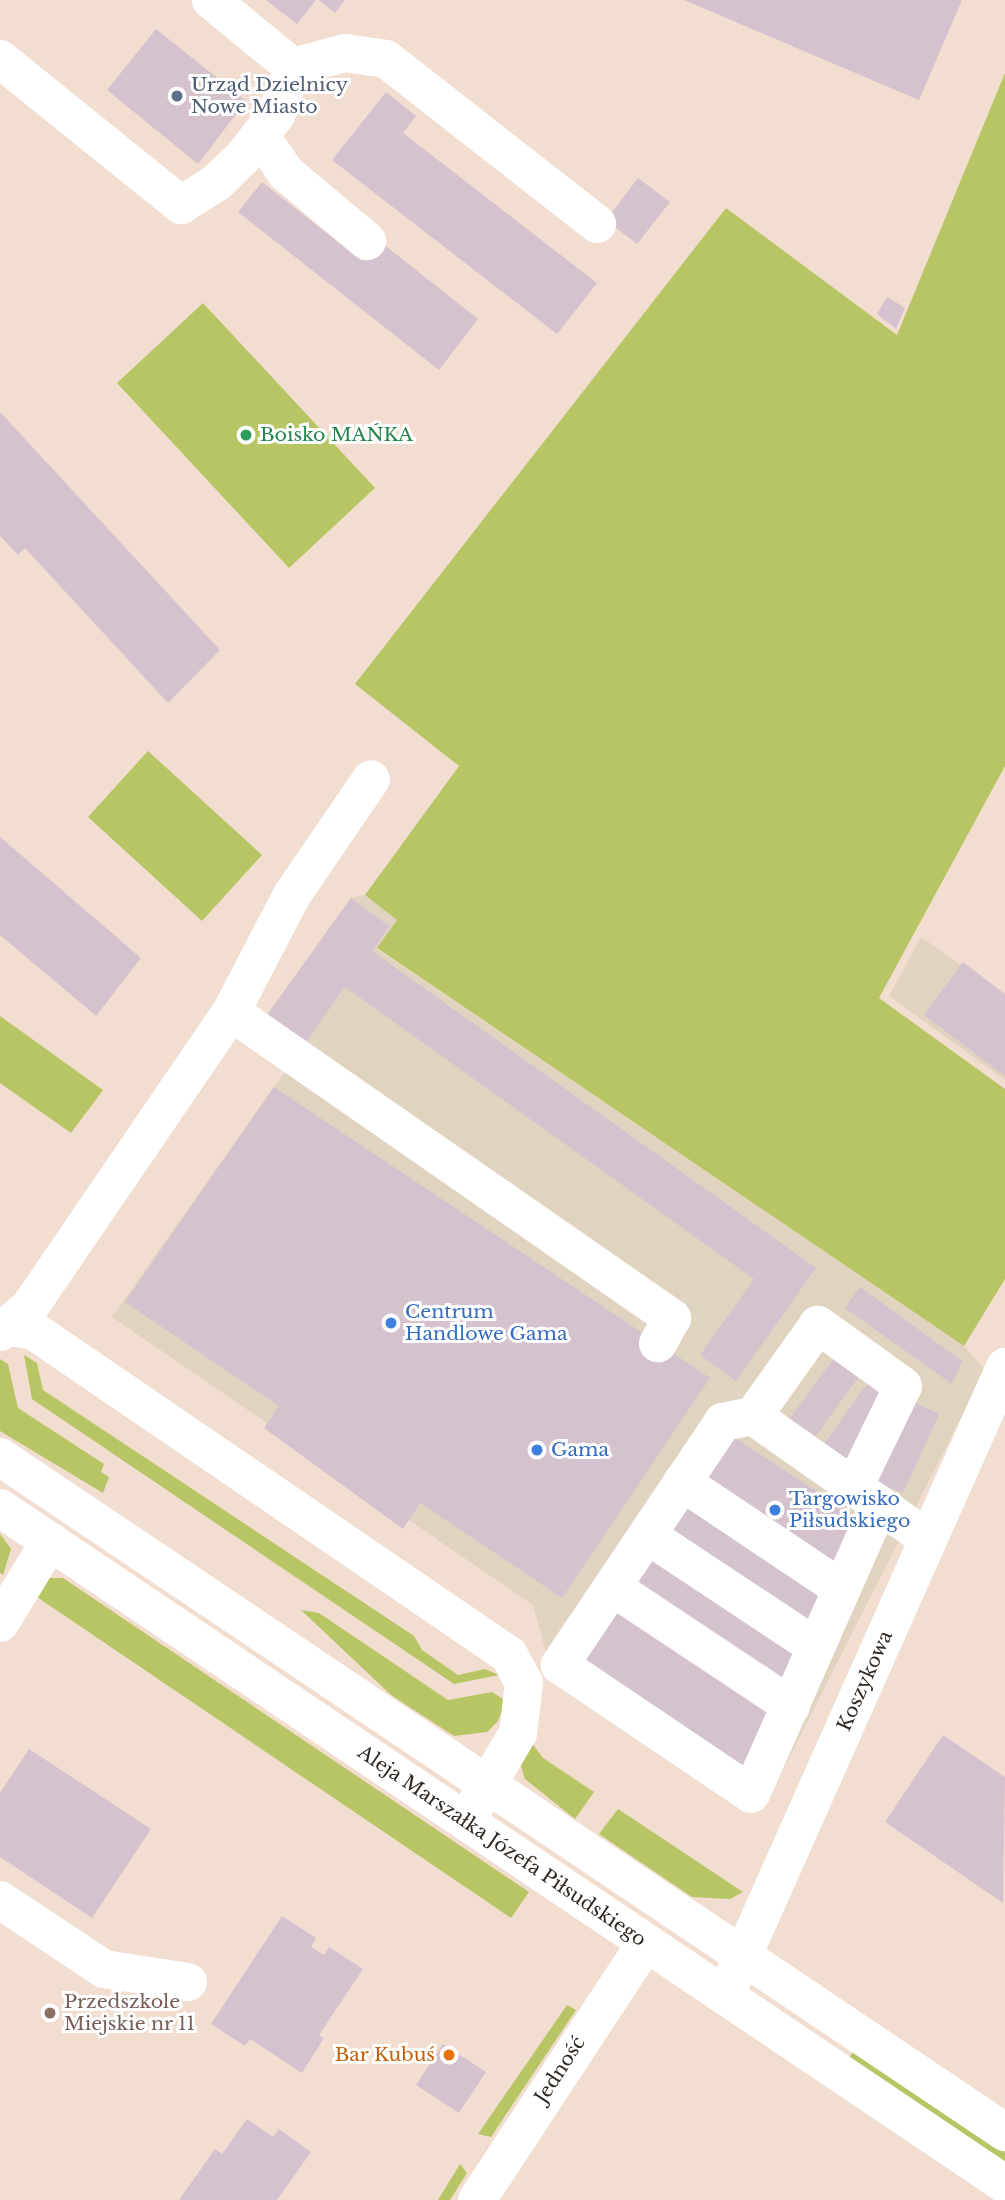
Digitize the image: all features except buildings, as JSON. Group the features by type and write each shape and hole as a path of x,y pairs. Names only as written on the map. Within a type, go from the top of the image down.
{"street":[{"path":"211,0 293,67"},
{"path":"293,67 345,53 386,59 597,224"},
{"path":"0,59 181,205 216,183 260,135 276,115 293,67"},
{"path":"260,135 286,173 367,241"},
{"path":"3,1329 29,1308 231,1012 292,895 371,779"},
{"path":"231,1012 672,1318 658,1343"},
{"path":"818,1325 903,1386 867,1496 842,1589 751,1794 559,1665 723,1422 752,1416 818,1325"},
{"path":"3,1329 34,1331 509,1655 524,1683 526,1701 518,1733 465,1820"},
{"name":"Koszykowa","path":"724,1995 1005,1367"},
{"path":"752,1416 928,1539"},
{"path":"0,1457 1005,2132"},
{"path":"682,1482 842,1589"},
{"name":"Aleja Marszałka Józefa Piłsudskiego","path":"0,1508 1005,2184"},
{"path":"647,1535 816,1647"},
{"path":"0,1623 50,1541"},
{"path":"612,1587 791,1706"},
{"path":"0,1900 104,1969 188,1982"},
{"name":"Jedność","path":"477,2200 646,1943"}],"shaded area":[{"path":"365,895 397,920 377,949 964,1346 985,1370 763,1810 549,1664 533,1605 112,1317 305,1043 267,1015 351,898"},
{"path":"921,937 1005,996 1005,1080 889,996"}],"green space":[{"path":"1005,73 1005,766 879,998 1005,1089 1005,1279 964,1346 377,948 397,920 365,895 459,766 355,684 726,208 897,335"},
{"name":"Boisko MAŃKA","path":"203,303 375,488 289,568 117,383"},
{"path":"148,751 262,855 202,921 88,817"},
{"path":"0,1016 103,1090 71,1133 0,1083"},
{"path":"24,1355 37,1363 43,1390 414,1636 422,1650 458,1675 485,1669 499,1675 454,1684 32,1399"},
{"path":"0,1359 8,1364 18,1408 104,1464 101,1472 109,1477 103,1493 0,1431"},
{"path":"0,1534 11,1549 3,1575 0,1573"},
{"path":"47,1578 63,1578 529,1892 511,1918 31,1593"},
{"path":"301,1610 319,1613 448,1700 492,1692 506,1701 498,1721 487,1732 454,1736 391,1695"},
{"path":"528,1738 543,1758 594,1792 575,1819 525,1779 520,1763"},
{"path":"618,1809 743,1892 730,1899 692,1897 599,1834"},
{"path":"567,2005 576,2010 491,2137 478,2134"},
{"path":"856,2047 1005,2148 1005,2170 846,2063"},
{"path":"460,2164 467,2173 450,2200 438,2200"}],"place":[{"name":"Urząd Dzielnicy Nowe Miasto","path":"177,96"},
{"name":"Boisko MAŃKA","path":"246,435"},
{"name":"Centrum Handlowe Gama","path":"391,1323"},
{"name":"Gama","path":"537,1450"},
{"name":"Targowisko Piłsudskiego","path":"775,1510"},
{"name":"Przedszkole Miejskie nr 11","path":"50,2013"},
{"name":"Bar Kubuś","path":"449,2055"}]}
